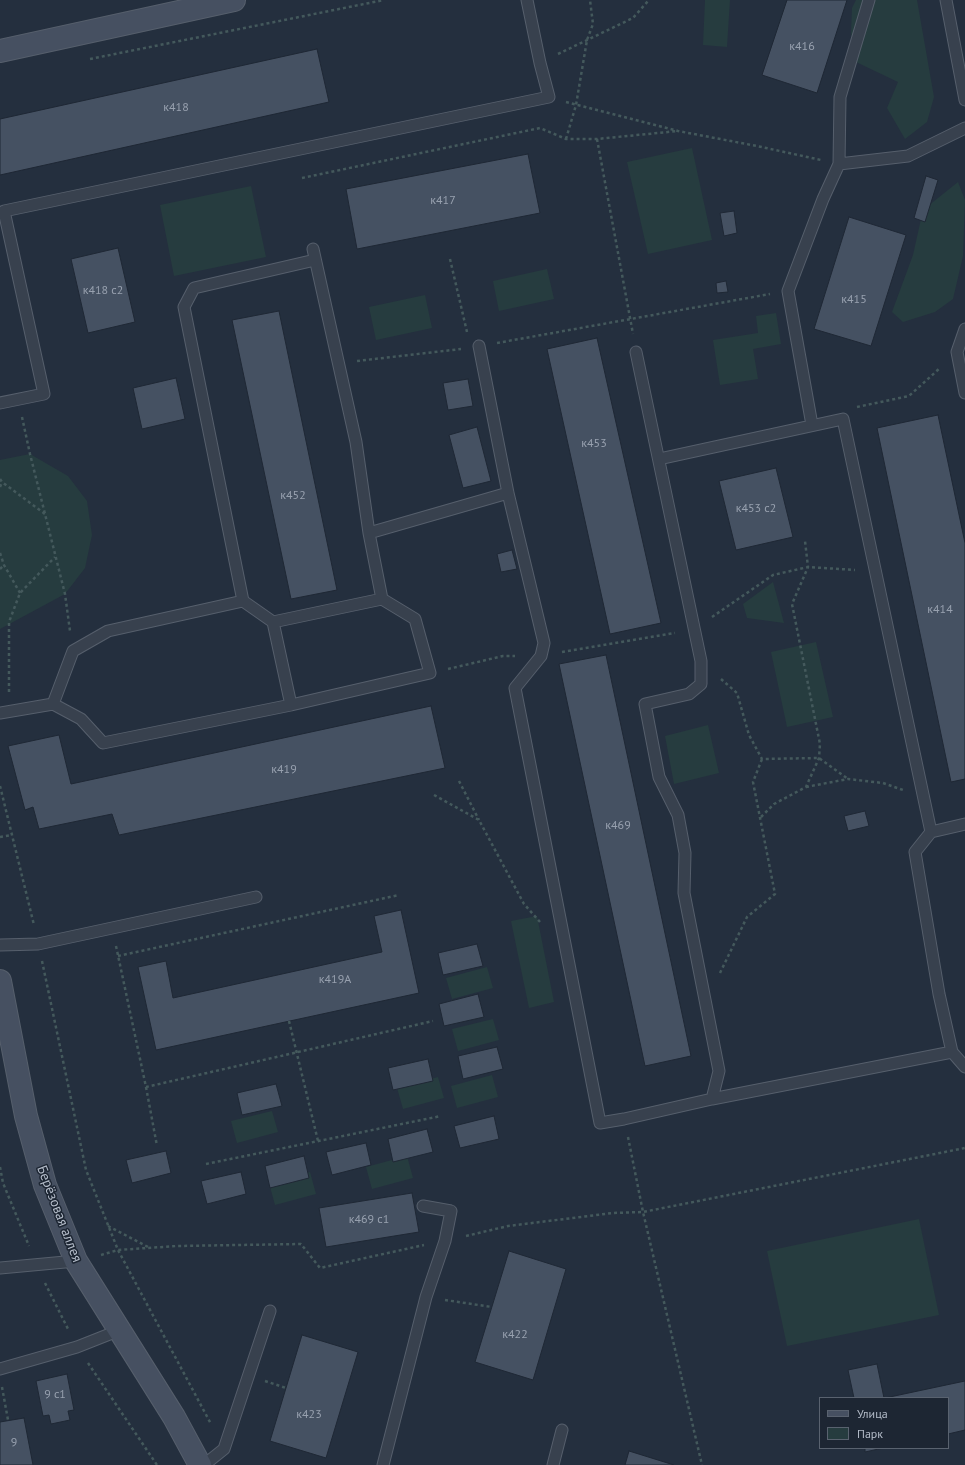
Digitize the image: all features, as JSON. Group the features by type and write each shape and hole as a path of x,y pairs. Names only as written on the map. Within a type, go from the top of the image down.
{"street":[{"path":"0,51 234,0"},
{"name":"Берёзовая аллея","path":"0,981 26,1116 45,1185 76,1261 174,1417 200,1465"}],"lane":[{"path":"0,403 44,394 4,211 549,97 540,63 527,0"},
{"path":"812,425 788,291 823,199 839,164 840,97 869,0"},
{"path":"946,0 965,100"},
{"path":"839,164 908,156 965,128"},
{"path":"291,704 274,622 243,601 184,307 194,288 314,254 356,442 369,533 382,599"},
{"path":"965,330 956,352 965,393"},
{"path":"479,346 508,493 544,643 540,656 515,688 600,1123 712,1099 952,1052"},
{"path":"636,352 701,661 701,684 690,694 645,704 658,777 678,815 685,853 684,893 720,1071 712,1099"},
{"path":"659,459 843,419 931,832"},
{"path":"369,533 508,493"},
{"path":"5,712 53,704 81,719 103,743 430,674 415,619 382,599 274,622"},
{"path":"53,704 73,652 108,631 243,601"},
{"path":"965,824 931,832 915,852 939,994 952,1052 965,1067"},
{"path":"0,945 38,944 256,897"},
{"path":"383,1465 426,1297 444,1241 451,1211 423,1206"},
{"path":"0,1268 76,1261"},
{"path":"204,1465 224,1449 270,1311"},
{"path":"0,1369 78,1347 120,1330"},
{"path":"552,1465 562,1430"}],"path":[{"path":"86,60 384,0"},
{"path":"566,139 576,105 587,40 593,24 590,0"},
{"path":"540,63 633,18 649,0"},
{"path":"549,97 678,131 839,164"},
{"path":"302,178 540,128 566,139 597,139 678,131"},
{"path":"597,139 636,352"},
{"path":"450,259 468,336 479,346"},
{"path":"338,364 479,346 788,291"},
{"path":"843,419 855,407 909,396 956,352"},
{"path":"18,399 30,454 65,594 73,652"},
{"path":"0,487 1,481 45,515"},
{"path":"805,541 808,567 792,604 820,744 819,758 806,787"},
{"path":"0,552 4,565 20,593"},
{"path":"5,712 9,622 20,593 56,557"},
{"path":"0,569 4,565"},
{"path":"719,613 773,575 808,567 875,571"},
{"path":"701,661 737,693 749,735 762,759 754,782 775,894 747,917 706,1004"},
{"path":"762,759 819,758 848,779"},
{"path":"761,817 774,804 806,787 848,779 883,782 924,799"},
{"path":"459,781 524,904 560,944 565,944"},
{"path":"0,786 38,944 86,1170 118,1250 224,1449"},
{"path":"434,795 479,820"},
{"path":"0,837 12,835"},
{"path":"118,956 400,895"},
{"path":"112,928 157,1146"},
{"path":"289,1021 318,1141"},
{"path":"146,1087 433,1021"},
{"path":"206,1164 441,1116"},
{"path":"624,1119 642,1212 702,1465"},
{"path":"118,1250 184,1246 301,1244 320,1268 508,1226 613,1213 642,1212 965,1148"},
{"path":"0,1167 3,1183 36,1264 78,1347 157,1465"},
{"path":"108,1226 150,1248"},
{"path":"426,1297 492,1307"},
{"path":"1,1382 8,1420"}],"green space":[{"path":"705,0 730,0 727,47 703,45"},
{"path":"856,0 917,0 934,97 927,122 905,139 887,108 898,82 856,62 851,33 852,8"},
{"path":"692,148 712,240 648,254 627,162"},
{"path":"958,182 965,200 963,256 953,299 935,312 903,322 892,312 913,255 923,210"},
{"path":"251,186 266,257 174,276 160,205"},
{"path":"547,269 554,299 499,311 493,281"},
{"path":"425,295 432,328 376,340 369,307"},
{"path":"776,313 781,344 753,349 758,379 720,385 713,340 758,333 756,316"},
{"path":"30,454 68,476 87,501 92,535 85,568 65,594 0,629 0,460"},
{"path":"773,582 784,623 747,618 743,604"},
{"path":"816,642 833,717 787,727 771,652"},
{"path":"708,725 719,773 674,784 665,736"},
{"path":"537,916 554,1002 529,1008 511,921"},
{"path":"487,967 493,988 452,999 446,978"},
{"path":"493,1019 499,1040 458,1051 452,1029"},
{"path":"492,1075 498,1097 457,1108 451,1086"},
{"path":"438,1077 444,1098 403,1109 397,1088"},
{"path":"272,1111 278,1132 237,1143 231,1121"},
{"path":"407,1156 413,1178 372,1189 366,1167"},
{"path":"310,1172 316,1194 275,1205 269,1183"},
{"path":"919,1219 939,1315 787,1346 767,1251"}],"building":[{"path":"787,0 847,0 817,93 762,75"},
{"path":"317,49 329,102 0,175 0,119"},
{"path":"528,154 540,213 357,249 346,189"},
{"path":"926,176 938,180 925,222 914,218"},
{"path":"734,211 737,233 724,236 720,213"},
{"path":"849,217 906,235 871,346 814,329"},
{"path":"118,248 135,322 88,333 71,259"},
{"path":"726,281 728,292 717,293 716,283"},
{"path":"279,311 337,590 291,599 232,320"},
{"path":"597,338 661,623 610,634 547,349"},
{"path":"176,378 185,419 142,429 133,388"},
{"path":"468,379 473,406 448,410 443,383"},
{"path":"938,415 965,543 965,779 951,782 877,428"},
{"path":"477,427 491,481 463,488 449,435"},
{"path":"776,468 793,537 736,550 719,481"},
{"path":"512,550 517,569 501,572 497,554"},
{"path":"606,655 691,1056 645,1066 559,664"},
{"path":"431,706 445,768 119,835 112,814 39,829 33,807 25,810 8,746 59,735 71,784"},
{"path":"865,811 869,826 848,831 844,816"},
{"path":"401,910 419,993 156,1050 138,967 166,961 173,998 382,952 374,916"},
{"path":"477,944 483,966 443,975 438,953"},
{"path":"478,994 484,1017 444,1026 439,1004"},
{"path":"497,1047 503,1069 463,1079 458,1056"},
{"path":"428,1059 433,1081 393,1090 388,1068"},
{"path":"276,1084 282,1106 242,1115 237,1093"},
{"path":"494,1116 499,1139 460,1148 454,1126"},
{"path":"427,1129 433,1152 393,1162 388,1139"},
{"path":"366,1143 371,1165 332,1175 326,1152"},
{"path":"166,1151 171,1173 132,1183 126,1160"},
{"path":"304,1156 309,1178 270,1188 265,1166"},
{"path":"241,1172 246,1194 207,1204 201,1181"},
{"path":"412,1193 419,1232 326,1247 319,1208"},
{"path":"509,1251 566,1269 533,1380 475,1362"},
{"path":"302,1335 358,1352 326,1458 270,1441"},
{"path":"877,1364 884,1397 854,1397 848,1370"},
{"path":"67,1374 74,1410 68,1411 70,1420 51,1424 49,1415 43,1416 36,1381"},
{"path":"965,1381 965,1430 949,1434 949,1397 890,1397"},
{"path":"24,1418 33,1465 0,1465 0,1422"},
{"path":"865,1449 878,1449 865,1452"},
{"path":"629,1451 674,1465 625,1465"}]}
